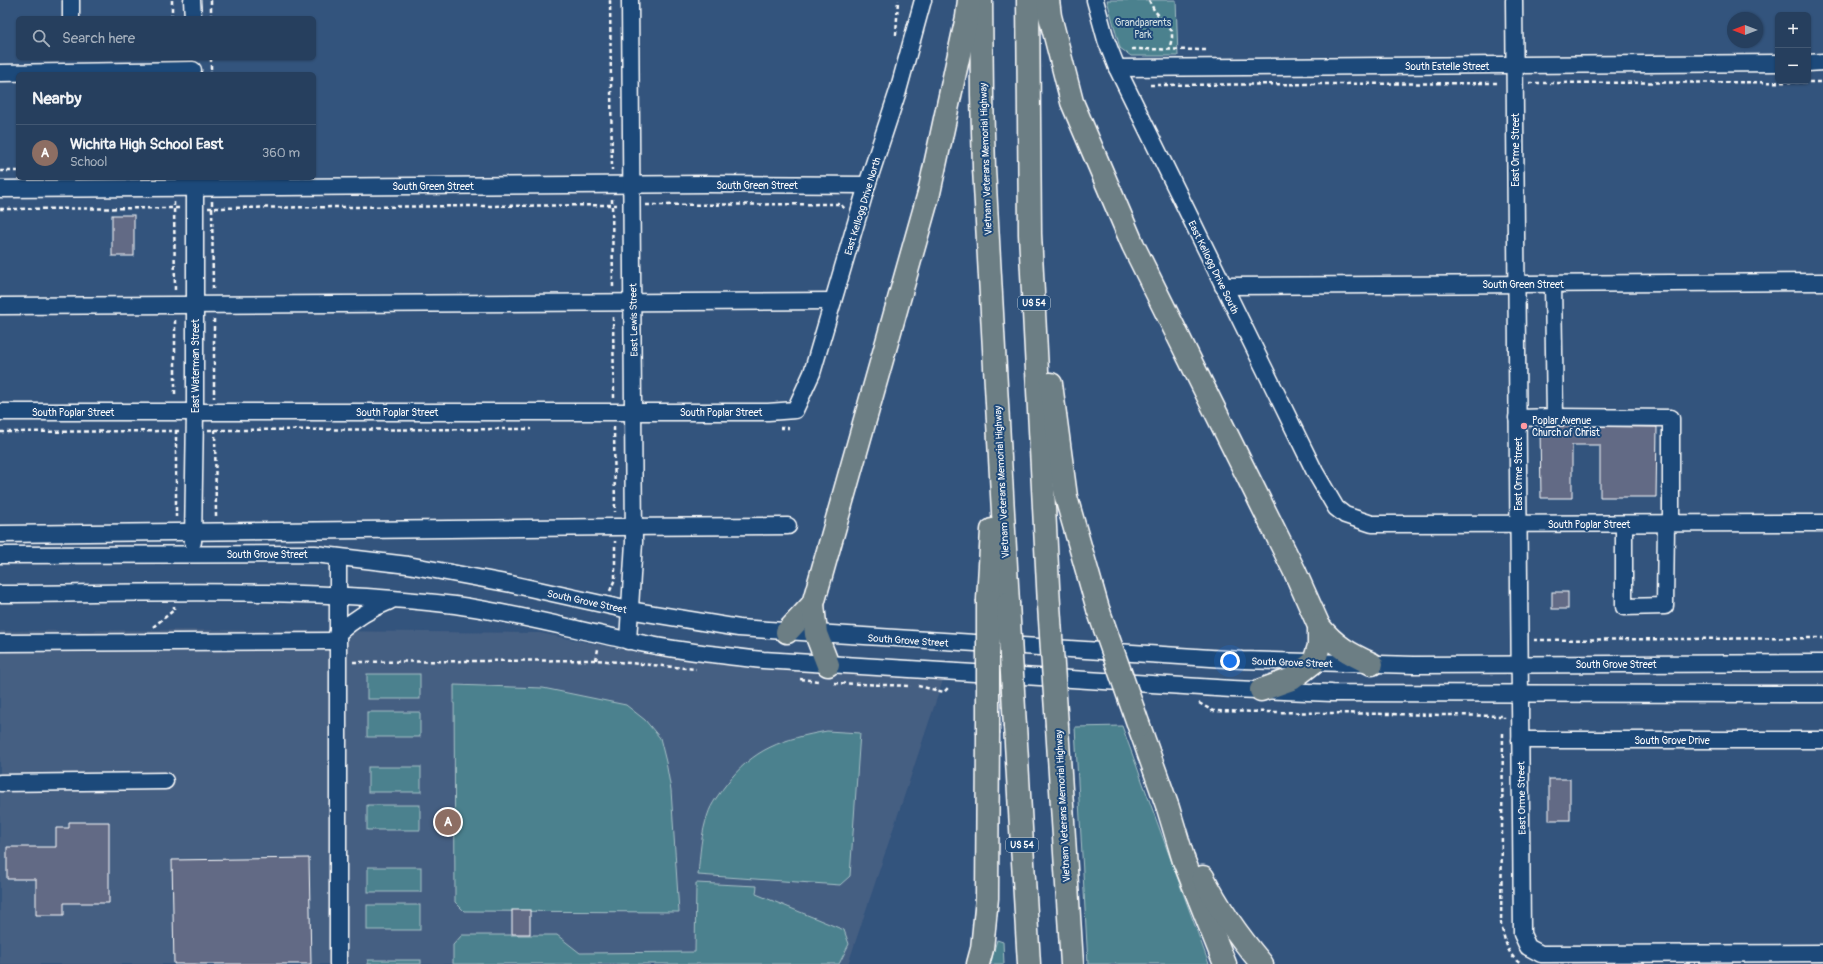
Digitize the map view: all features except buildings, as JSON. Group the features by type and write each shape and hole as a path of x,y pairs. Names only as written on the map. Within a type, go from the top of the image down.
{"highway":[{"path":"828,665 816,634 813,604 929,193 967,17 969,0"},
{"name":"Vietnam Veterans Memorial Highway","path":"981,0 984,168 997,427 998,601"},
{"name":"Vietnam Veterans Memorial Highway","path":"1028,0 1030,234 1049,605 1072,964"},
{"path":"1048,0 1050,16 1072,102 1133,245 1295,572 1319,626 1328,637 1346,652 1372,664"},
{"path":"1030,234 1066,497 1098,609 1168,808 1184,861 1225,964"},
{"path":"978,964 982,949 987,898 988,734 998,601"},
{"name":"US 54","path":"998,601 1015,726 1029,964"},
{"path":"787,632 813,604"},
{"path":"1261,690 1292,679 1314,662 1319,646 1319,626"},
{"path":"1168,808 1213,896 1238,935 1262,964"}],"street":[{"path":"71,0 71,16"},
{"path":"192,0 192,16"},
{"name":"East Lewis Street","path":"628,641 634,526 630,0"},
{"name":"East Kellogg Drive North","path":"795,410 812,373 833,301 861,185 898,91 923,0"},
{"name":"East Kellogg Drive South","path":"1095,0 1106,40 1117,68 1315,472 1336,508 1345,515 1356,519"},
{"name":"East Orme Street","path":"1514,0 1522,934 1528,947 1541,954 1823,953"},
{"path":"1811,63 1823,62"},
{"name":"South Estelle Street","path":"1117,68 1775,63"},
{"path":"0,73 71,65 193,67"},
{"name":"South Green Street","path":"0,189 195,183 212,188 861,185"},
{"name":"East Waterman Street","path":"193,554 195,430 195,183"},
{"name":"South Green Street","path":"1223,286 1823,282"},
{"path":"1553,284 1555,417"},
{"path":"0,306 833,301"},
{"name":"South Poplar Street","path":"0,412 195,406 215,412 633,404 768,412 795,410"},
{"path":"1517,418 1671,418 1665,606 1624,607 1624,524"},
{"name":"South Poplar Street","path":"1356,519 1372,524 1823,523"},
{"path":"0,534 634,526 788,526"},
{"name":"South Grove Street","path":"0,555 315,554 408,565 459,574 630,610 731,627 816,634 1242,660 1372,664 1823,663"},
{"path":"338,556 338,964"},
{"path":"0,594 195,593 337,595 393,599 458,606 537,620 628,641 695,653 828,665 1261,690 1332,693 1823,694"},
{"path":"0,643 337,637 354,619 371,608 393,599"},
{"name":"South Grove Drive","path":"1520,740 1823,740"},
{"path":"0,783 165,781"}],"path":[{"path":"172,0 172,16"},
{"path":"211,0 211,16"},
{"path":"896,36 898,0"},
{"path":"1149,0 1154,10 1172,31 1169,50"},
{"path":"211,60 211,72"},
{"path":"1150,85 1823,82"},
{"path":"0,172 16,171"},
{"path":"0,209 840,204 848,212 861,185"},
{"path":"195,406 214,400 212,188"},
{"path":"606,397 633,404"},
{"path":"215,412 216,521"},
{"path":"614,429 633,428"},
{"path":"773,428 789,428"},
{"path":"0,432 534,429"},
{"path":"1533,640 1823,638"},
{"path":"596,660 598,649"},
{"path":"1504,716 1504,724"},
{"path":"1504,731 1501,926 1505,944 1510,953 1521,964"}],"shaded area":[{"path":"189,630 540,633 656,656 763,669 943,680 848,964 0,964 0,631"}],"green space":[{"name":"Grandparents Park","path":"1107,0 1176,0 1178,56 1131,56 1120,48"},
{"path":"367,674 420,674 420,699 367,699"},
{"path":"454,685 543,688 626,705 645,720 660,738 671,790 679,912 464,911 455,902"},
{"path":"367,712 420,712 420,737 367,737"},
{"path":"1122,726 1209,964 1088,964 1075,727"},
{"path":"827,731 860,733 850,876 840,885 698,875 702,836 709,810 725,786 736,773 747,762 770,747 796,738"},
{"path":"368,767 421,767 421,792 368,792"},
{"path":"367,805 420,805 420,830 367,830"},
{"path":"368,867 421,867 421,892 368,892"},
{"path":"696,883 757,886 756,894 844,930 849,944 839,964 453,964 453,945 462,935 557,935 580,953 695,952"},
{"path":"367,905 420,905 420,930 367,930"},
{"path":"997,940 1003,942 1004,964 990,964"},
{"path":"368,960 421,960 421,964 368,964"}],"place":[{"name":"Poplar Avenue Church of Christ","path":"1524,426"},
{"name":"Wichita High School East","path":"448,822"}]}
